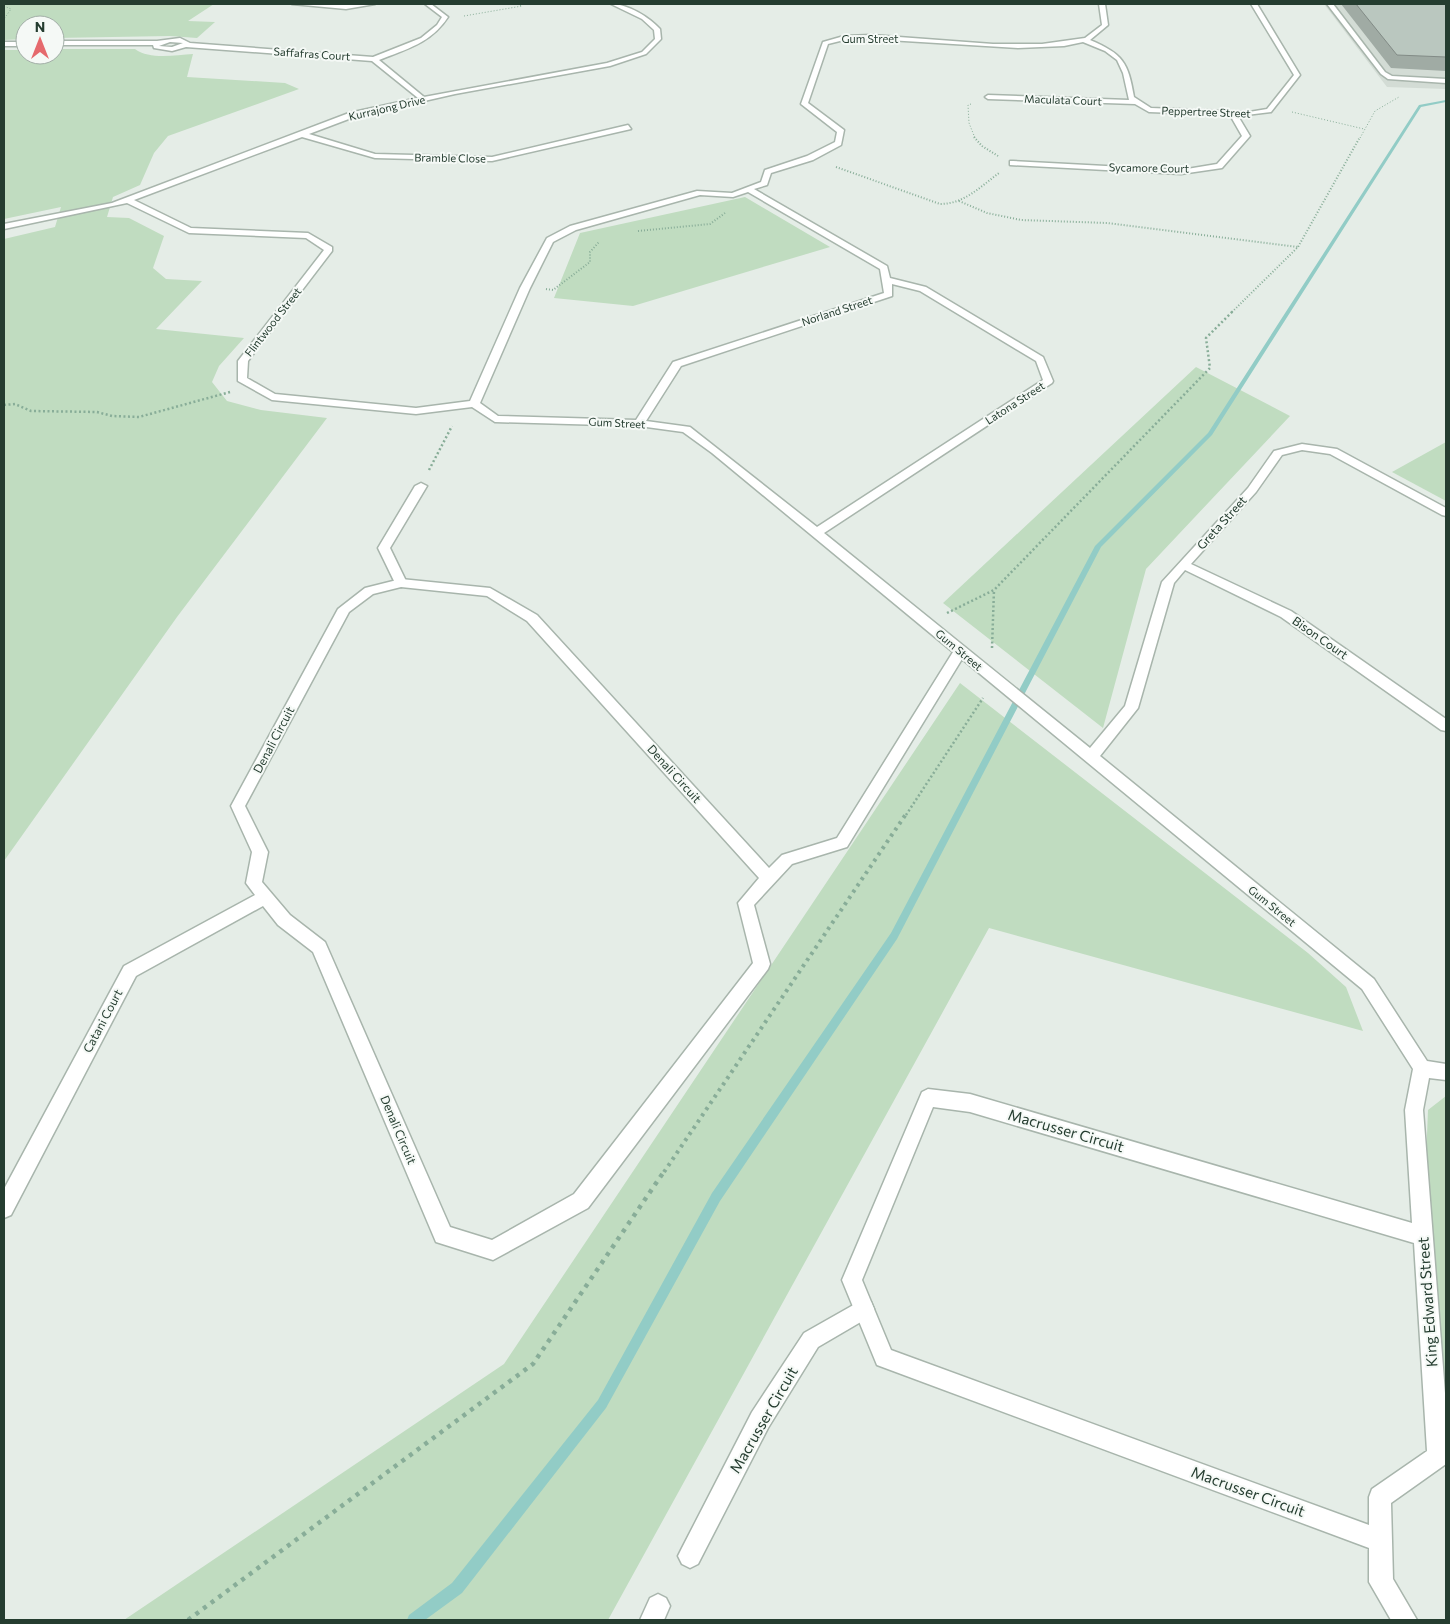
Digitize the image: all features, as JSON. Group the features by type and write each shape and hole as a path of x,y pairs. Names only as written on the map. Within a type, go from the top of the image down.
{"street":[{"path":"294,4 346,7 372,4"},
{"path":"374,59 420,43 438,30 445,17 428,4"},
{"name":"Kurrajong Drive","path":"4,227 114,205 352,114 608,65 644,53 658,39 657,29 644,18 614,4"},
{"name":"Gum Street","path":"1102,4 1105,25 1096,35 1084,40 1016,46 869,36 841,37 825,42 804,104 815,113 832,122 841,132 838,143 810,158 768,172 764,183 733,195 700,194 573,228 550,240 525,288 474,404 495,419 639,422 686,429 960,650 998,684 1091,757 1368,984 1422,1068"},
{"path":"1254,4 1297,75 1272,106"},
{"path":"1330,4 1383,73 1390,78 1446,80"},
{"name":"Saffafras Court","path":"65,43 157,43 180,40 185,41 186,45 374,59"},
{"path":"1084,40 1112,51 1126,66 1131,98 1137,102"},
{"path":"374,59 423,99"},
{"name":"Maculata Court","path":"988,97 1137,102"},
{"name":"Peppertree Street","path":"1137,102 1149,110 1233,114 1268,111 1272,106"},
{"name":"Sycamore Court","path":"1013,163 1181,172 1219,166 1246,136 1233,114"},
{"name":"Bramble Close","path":"301,134 374,156 492,159 628,127"},
{"path":"748,189 884,268 886,280"},
{"name":"Flintwood Street","path":"127,200 189,230 308,236 329,249 243,361 242,379 252,386"},
{"name":"Norland Street","path":"639,422 677,364 889,294 886,280"},
{"name":"Latona Street","path":"816,533 1048,381 1040,359 923,289 886,280"},
{"path":"252,386 272,397 416,411 474,404"},
{"name":"Greta Street","path":"1091,757 1131,708 1168,582 1252,490 1278,452 1302,447 1333,451 1446,513"},
{"path":"401,583 384,548 421,486"},
{"name":"Bison Court","path":"1184,565 1286,614 1446,726"},
{"name":"Denali Circuit","path":"769,878 532,618 490,592 401,583 369,591 344,610 238,806 260,852 254,883 284,920 319,947 443,1235 493,1250 581,1201 762,964 746,903 769,878 787,858 842,843 960,650"},
{"name":"Catani Court","path":"4,1208 130,971 266,897"},
{"path":"1422,1068 1446,1072"},
{"name":"King Edward Street","path":"1405,1620 1381,1582 1380,1497 1439,1456 1414,1110 1422,1068"},
{"name":"Macrusser Circuit","path":"1381,1541 884,1358 852,1280 928,1098 970,1103 1423,1236"},
{"name":"Macrusser Circuit","path":"690,1556 760,1420 811,1340 864,1309"}],"path":[{"path":"444,19 522,6 517,4"},
{"path":"4,6 11,9 4,19"},
{"path":"926,623 994,590 1210,368 1206,338 1298,247 1375,110 1404,96"},
{"path":"810,158 819,164 852,170 927,201 940,204 959,201 1013,163 983,148 968,127 968,105 988,97"},
{"path":"1272,106 1364,129"},
{"path":"634,232 710,224 723,216 729,206 763,198"},
{"path":"959,201 987,213 1021,220 1107,223 1298,247"},
{"path":"525,288 553,290 590,262 590,252 596,243 604,240"},
{"path":"4,404 15,404 30,411 97,412 112,416 139,417 252,386"},
{"path":"421,486 455,422 456,406"}],"shaded area":[{"path":"1324,4 1446,4 1446,89 1387,87"}],"green space":[{"path":"4,4 214,4 188,21 215,22 197,38 170,36 65,38 65,15 15,15 15,39 4,40"},
{"path":"65,49 135,49 155,56 193,54 187,77 285,83 299,89 168,136 154,153 140,185 113,197 107,217 129,218 164,236 153,268 166,279 202,281 156,329 244,338 219,366 212,382 227,401 261,410 327,418 177,617 4,861 4,239 55,227 61,207 4,219 4,50 15,50 15,65 65,65"},
{"path":"745,197 830,247 633,306 554,298 580,233"},
{"path":"1196,367 1290,416 1146,569 1103,728 943,603"},
{"path":"1446,442 1446,501 1392,472"},
{"path":"960,683 1308,953 1346,987 1363,1031 989,928 608,1620 124,1620 504,1364"},
{"path":"1446,1096 1446,1416 1423,1236 1428,1110"}],"building":[{"path":"1356,4 1446,4 1446,57 1397,55"}],"waterway":[{"path":"414,1620 457,1588 602,1404 716,1197 894,936 1098,546 1210,434 1420,106 1446,101"}]}
